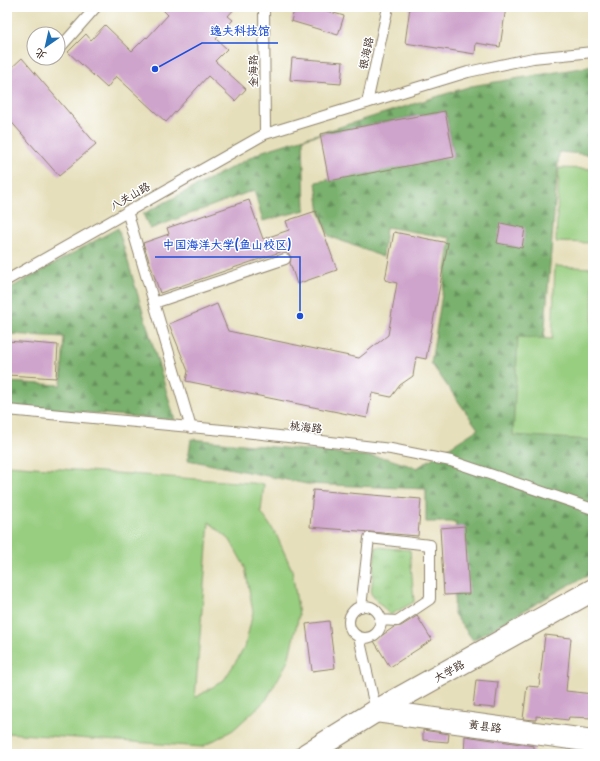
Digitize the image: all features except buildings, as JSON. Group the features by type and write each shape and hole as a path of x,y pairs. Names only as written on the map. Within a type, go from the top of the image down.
{"main road":[{"name":"大学路","path":"307,754 376,711 593,590"},
{"name":"黄县路","path":"376,711 593,741"}],"lane":[{"path":"66,41 96,7"},
{"name":"金海路","path":"264,7 265,134"},
{"name":"银海路","path":"367,103 388,7"},
{"name":"八关山路","path":"7,280 265,134 468,72 534,58 593,52"},
{"path":"127,211 191,428"},
{"path":"154,303 285,259"},
{"name":"桃海路","path":"7,410 251,433 391,449 451,461 593,509"},
{"path":"361,606 370,538 430,545 430,599 397,620 380,620"},
{"path":"361,606 371,607 378,614 380,620 380,625 375,634 365,638 359,637 352,631 348,622 352,612 361,606"},
{"path":"359,637 376,711"}],"green space":[{"path":"593,66 593,155 559,152 544,339 518,338 513,435 593,440 593,573 567,586 473,640 454,614 456,522 426,522 426,489 307,484 188,460 191,439 386,458 417,468 478,429 431,363 451,238 386,227 383,257 329,236 320,214 316,182 454,157 445,111 320,134 303,139 305,210 263,221 254,190 150,229 143,214 263,151 471,86"},
{"path":"559,168 593,169 593,243 556,242"},
{"path":"118,228 175,420 7,406 7,382 61,385 64,337 7,334 7,290"},
{"path":"555,266 593,268 593,440 513,435 518,337 552,339"},
{"path":"7,465 264,484 261,512 276,534 292,570 299,615 288,661 266,700 233,730 202,747 7,733","holes":["209,522 230,540 245,567 253,612 245,647 224,680 195,698"]},
{"path":"376,547 410,550 414,602 390,615 371,594"}],"place":[{"name":"逸夫科技馆","path":"155,69"},
{"name":"中国海洋大学(鱼山校区)","path":"300,316"}]}
